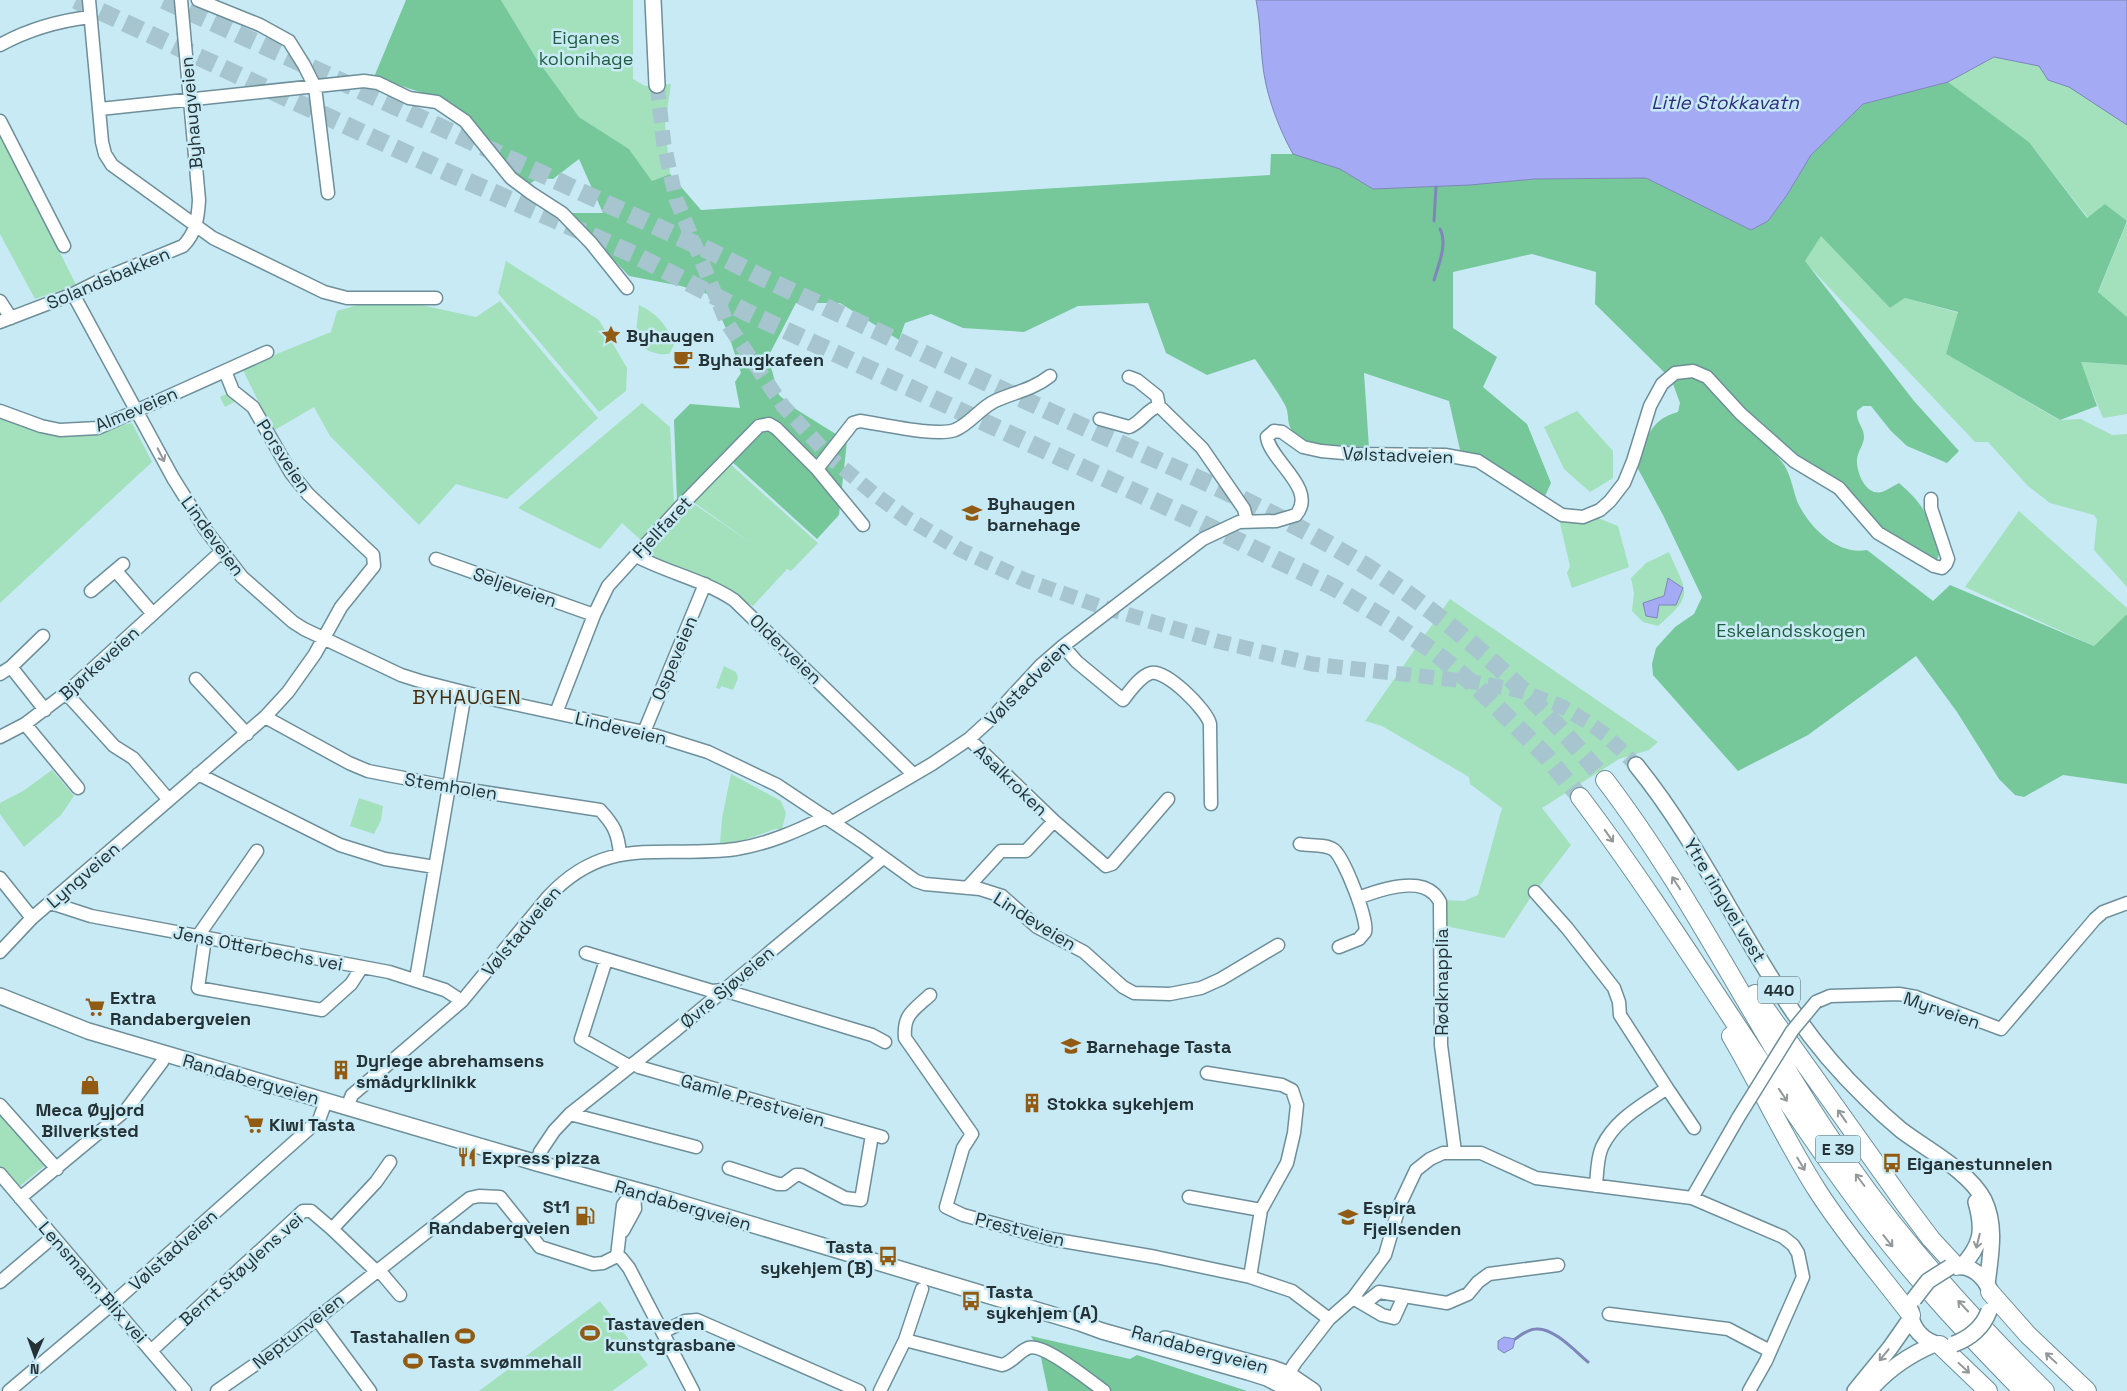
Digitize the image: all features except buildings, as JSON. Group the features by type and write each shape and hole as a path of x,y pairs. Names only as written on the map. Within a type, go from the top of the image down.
{"highway":[{"name":"E 39","path":"1604,780 1652,845 1791,1075 1850,1167 1887,1216 1954,1297 2045,1391"},
{"name":"E 39","path":"1580,797 1624,857 1808,1132 1876,1226 1942,1306 2023,1391"},
{"name":"E 39","path":"1699,921 1719,937 1766,1010 1899,1196 1931,1239 1956,1267"},
{"name":"E 39","path":"1697,967 1699,984 1733,1039 1815,1188 1850,1238 1912,1311"},
{"path":"1989,1289 2028,1335 2087,1391"},
{"path":"1943,1344 1988,1391"}],"main road":[{"path":"653,0 657,85"},
{"name":"Ytre ringvei vest","path":"1636,764 1656,789 1679,824 1779,990 1815,1042 1852,1084 1883,1114 1966,1178 1978,1190 1989,1215 1992,1239 1989,1289"},
{"name":"Randabergveien","path":"0,996 67,1024 165,1054 634,1190 1080,1322 1102,1331 1313,1391"},
{"name":"Ytre ringvei vest","path":"1956,1267 1977,1248 1980,1234 1978,1211 1974,1195 1966,1178"},
{"path":"1956,1267 1978,1274 1989,1289"},
{"name":"440","path":"1912,1311 1918,1291 1928,1281 1956,1267"},
{"name":"440","path":"1943,1344 1974,1332 1984,1321 1989,1312 1989,1289"},
{"path":"1912,1311 1922,1336 1943,1344"},
{"path":"1855,1391 1890,1348 1912,1311"},
{"path":"1869,1391 1885,1374 1904,1359 1943,1344"}],"street":[{"path":"89,0 102,142 108,160 112,165 213,238 336,297 436,298"},
{"name":"Byhaugveien","path":"181,0 199,200 196,226"},
{"path":"198,0 260,26 289,41 304,65 314,87 328,192"},
{"path":"0,45 17,35 46,24 90,17"},
{"path":"100,109 190,101 364,80 374,81 409,98 431,101 442,105 465,121 475,131 511,178 531,194 562,213 591,243 627,288"},
{"path":"0,122 64,246"},
{"name":"Solandsbakken","path":"0,301 6,320 73,294 105,278 183,246 190,239 196,226"},
{"name":"Lindeveien","path":"73,294 188,503 221,552 242,577 293,622 323,639 401,674 465,693 644,732 689,745 732,761 777,785 921,883 990,891 1002,896 1037,927 1084,952 1123,987 1134,993 1170,994 1201,988 1221,979 1278,945"},
{"name":"Almeveien","path":"0,411 42,426 60,430 98,428 268,352"},
{"name":"Vølstadveien","path":"347,1107 349,1098 356,1091 462,1001 559,885 579,870 620,854 737,849 769,841 829,819 913,774 969,739 992,718 1040,666 1063,646 1203,540 1234,524 1247,521 1276,521 1292,518 1299,512 1301,507 1297,484 1268,443 1268,434 1270,432 1277,430 1303,447 1321,451 1355,454 1445,455 1478,461 1562,515 1576,518 1592,514 1610,501 1624,483 1634,461 1644,422 1658,389 1670,376 1687,370 1699,372 1707,377 1741,414 1794,461 1839,488 1878,532 1934,566 1942,568 1948,559 1931,508 1931,499"},
{"name":"Porsveien","path":"225,371 233,391 252,407 296,480 308,494 373,555"},
{"path":"816,469 839,439 857,422 940,432 954,430 967,423 988,405 1026,391 1050,376"},
{"path":"1129,377 1137,380 1157,396 1159,406 1192,438 1214,464 1244,510 1247,521"},
{"path":"1100,419 1129,427 1138,423 1152,409 1159,406"},
{"name":"Fjellfaret","path":"556,713 594,615 608,586 679,508 759,426 769,424 776,428 816,469 863,525"},
{"name":"Bjørkeveien","path":"0,737 25,724 66,693 221,552"},
{"name":"Lyngveien","path":"0,952 32,918 265,717 288,692 315,654 341,607 374,566 373,555"},
{"name":"Olderveien","path":"636,556 705,584 721,592 745,609 913,774"},
{"name":"Seljeveien","path":"436,559 594,615"},
{"name":"Bjørkeveien","path":"91,591 119,568 153,614"},
{"name":"Ospeveien","path":"644,732 705,584"},
{"name":"Bjørkeveien","path":"43,636 6,670 45,710"},
{"path":"1063,646 1077,662 1122,700 1142,678 1149,673 1159,673 1166,676 1201,707 1208,716 1210,724 1211,804"},
{"path":"196,679 247,734"},
{"path":"66,693 114,746 133,758 168,800"},
{"path":"416,979 465,693"},
{"name":"Stemholen","path":"265,717 349,763 392,777 600,810 613,824 620,854"},
{"path":"25,724 78,788"},
{"name":"Asalkroken","path":"969,739 1054,821 1103,865 1108,866 1112,864 1168,799"},
{"path":"198,774 340,846 385,859 435,867"},
{"name":"Asalkroken","path":"967,888 1001,851 1026,851 1054,821"},
{"path":"1300,844 1334,851 1340,857 1358,898 1365,921 1365,932 1359,939 1340,947"},
{"path":"257,852 201,937 198,988 322,1010 351,984 362,967"},
{"name":"Øvre Sjøveien","path":"538,1163 540,1152 570,1114 883,858"},
{"path":"0,878 32,918"},
{"name":"Rødknapplia","path":"1358,898 1378,890 1414,886 1433,892 1440,902 1441,1045 1455,1152"},
{"path":"1535,892 1567,928 1614,988 1619,1002 1620,1016 1694,1128"},
{"name":"Jens Otterbechs vei","path":"51,903 91,916 362,967 416,979 446,990 462,1001"},
{"name":"Myrveien","path":"1692,1198 1738,1118 1792,1031 1816,1002 1830,996 1899,994 1916,997 2002,1029 2095,918 2103,912 2127,903"},
{"path":"586,953 712,991 723,990 872,1035 885,1042"},
{"name":"Gamle Prestveien","path":"606,960 581,1039 632,1065 647,1070 877,1136 861,1200 845,1198 801,1175 796,1175 784,1184 778,1184 729,1168"},
{"name":"Prestveien","path":"930,995 908,1014 904,1025 906,1038 972,1134 963,1148 946,1207 963,1215 1050,1239 1156,1257 1250,1277 1292,1292 1330,1318"},
{"path":"20,1198 126,1110 162,1062 165,1054"},
{"path":"1206,1072 1282,1085 1292,1090 1297,1105 1296,1121 1287,1162 1261,1210 1250,1277"},
{"path":"1596,1186 1601,1149 1618,1123 1635,1109 1667,1088"},
{"name":"Vølstadveien","path":"9,1391 112,1304 319,1120 326,1101"},
{"path":"0,1105 57,1169"},
{"path":"570,1114 696,1147"},
{"path":"1359,1300 1384,1255 1400,1204 1416,1170 1430,1159 1443,1153 1481,1153 1536,1178 1692,1198 1783,1237 1793,1245 1798,1253 1803,1277 1770,1351 1749,1391"},
{"name":"Bernt Støylens vei","path":"332,1229 376,1182 390,1162"},
{"name":"Lensmann Blix vei","path":"0,1174 185,1391"},
{"path":"634,1190 635,1209 620,1235 617,1256 622,1258 629,1268 693,1391"},
{"name":"Neptunveien","path":"217,1391 256,1365 470,1198 496,1196 503,1200 540,1247 593,1264 603,1263 617,1256"},
{"path":"1190,1196 1261,1210"},
{"name":"Bernt Støylens vei","path":"152,1350 300,1213 306,1210 311,1211 377,1270"},
{"path":"0,1282 53,1237"},
{"path":"1287,1384 1330,1318 1359,1300 1379,1292 1447,1303 1468,1294 1478,1282 1489,1274 1558,1265"},
{"path":"377,1270 400,1295"},
{"path":"880,1391 905,1340 922,1289"},
{"path":"1359,1300 1382,1315 1394,1318 1404,1296"},
{"path":"1609,1314 1728,1329 1770,1351"},
{"path":"316,1318 370,1391"},
{"path":"663,1332 685,1321 697,1320 859,1391"},
{"path":"905,1340 1002,1365 1011,1362 1026,1349 1035,1347 1054,1356 1104,1391"}],"green space":[{"path":"406,0 501,0 536,58 579,117 629,149 652,181 670,174 701,210 1270,175 1271,154 1293,154 1340,169 1373,189 1534,179 1646,178 1751,230 1768,221 1787,195 1811,155 1863,104 1948,82 2029,142 2087,218 2105,204 2127,221 2098,292 2127,317 2127,365 2081,362 2097,406 2060,420 1946,354 1958,312 1905,298 1890,308 1821,236 1805,261 1914,401 1959,451 1947,463 1907,446 1891,431 1871,406 1863,406 1857,411 1864,437 1857,459 1858,470 1863,482 1876,492 1882,492 1899,483 1909,492 1926,514 1939,554 1937,560 1877,524 1783,447 1703,369 1664,372 1595,304 1596,272 1532,254 1453,272 1453,328 1497,357 1483,387 1527,424 1551,483 1545,496 1489,461 1460,450 1449,401 1364,373 1369,448 1337,448 1314,444 1304,440 1295,435 1290,427 1285,405 1255,359 1207,375 1166,353 1148,303 1078,306 1024,332 963,328 931,314 905,323 899,340 840,303 796,303 768,357 779,395 794,408 847,441 839,515 817,539 730,460 677,501 674,420 690,404 740,408 735,382 741,373 728,333 711,295 681,286 629,276 570,213 603,213 579,159 553,179 538,178 527,186 473,124 423,93 374,77"},
{"name":"Eiganes kolonihage","path":"501,0 633,0 633,79 645,86 671,84 665,124 670,174 652,181 629,149 579,117 536,58"},
{"path":"1994,57 2039,66 2049,80 2069,87 2127,125 2127,221 2105,204 2088,218 2029,142 1948,82"},
{"path":"0,131 76,285 35,299 0,234"},
{"path":"2127,222 2127,317 2098,293"},
{"path":"1821,235 1890,308 1905,298 1959,313 1946,354 2059,420 2081,419 2112,435 2127,434 2127,587 2094,550 2097,520 2094,515 2050,503 2028,486 1988,442 1975,442 1804,261"},
{"path":"506,261 599,320 627,368 626,391 599,412 498,293"},
{"path":"385,297 476,317 500,301 598,418 507,499 456,484 419,525 330,436 314,407 273,431 242,368 331,332 337,311"},
{"path":"639,305 656,316 669,332 674,345 669,354 650,352 635,341"},
{"path":"2080,362 2127,365 2127,414 2103,418"},
{"name":"Eskelandsskogen","path":"1688,377 1705,382 1764,441 1782,462 1802,511 1816,529 1835,544 1856,551 1867,550 1933,601 1950,585 2094,646 2127,614 2127,784 2063,775 2024,797 2015,795 1999,779 1957,712 1916,656 1808,735 1738,771 1653,675 1652,664 1656,648 1675,627 1694,614 1702,597 1663,515 1637,467 1646,440 1654,426 1668,416 1678,412 1680,403 1673,384 1679,378"},
{"path":"233,391 238,400 225,407 220,397"},
{"path":"642,403 670,427 674,503 643,542 622,523 600,549 518,508"},
{"path":"1577,411 1613,451 1613,478 1590,492 1564,469 1544,427"},
{"path":"0,417 65,437 132,423 152,462 0,603"},
{"path":"729,463 818,543 791,571 787,569 753,606 648,554 694,504 754,545 692,501"},
{"path":"2019,511 2127,608 2127,614 2094,646 1965,587"},
{"path":"1558,515 1582,523 1598,518 1618,526 1629,567 1572,588 1567,573 1570,566"},
{"path":"1669,552 1683,585 1684,593 1678,607 1658,626 1643,622 1632,611 1634,593 1631,578 1646,563"},
{"path":"1450,599 1658,742 1649,750 1619,759 1542,808 1571,845 1531,897 1504,938 1445,926 1443,900 1464,901 1478,895 1502,808 1470,784 1469,777 1382,726 1365,721"},
{"path":"724,666 736,672 738,678 733,690 721,686 720,689 716,688"},
{"path":"52,770 74,796 61,815 24,847 0,814 0,803 23,791"},
{"path":"731,774 781,801 786,813 782,829 775,829 745,840 720,844 722,818"},
{"path":"359,798 383,806 381,820 374,834 350,826"},
{"path":"0,1114 48,1163 19,1187 0,1166"},
{"name":"Tastaveden kunstgrasbane","path":"600,1301 648,1365 612,1391 479,1391"},
{"path":"1031,1336 1130,1359 1137,1355 1247,1391 1048,1391 1040,1353"}],"water":[{"name":"Litle Stokkavatn","path":"1256,0 2127,0 2127,125 2069,87 2048,80 2039,66 1994,57 1948,82 1863,104 1811,155 1787,195 1768,221 1751,230 1646,178 1534,179 1470,185 1373,189 1340,169 1293,154 1275,115 1268,94"},
{"path":"1668,578 1683,588 1676,605 1659,605 1657,618 1646,616 1643,603 1664,596"},
{"path":"1504,1337 1515,1339 1513,1348 1504,1353 1498,1349 1498,1341"}],"waterway":[{"path":"1434,221 1436,187"},
{"path":"1434,280 1443,248 1440,229"},
{"path":"1515,1339 1530,1330 1543,1329 1564,1341 1588,1362"}],"tunnel":[{"path":"76,0 451,174 633,254 744,311 1189,517 1333,587 1394,624 1433,651 1477,687 1545,755 1580,797"},
{"path":"164,0 714,253 998,388 1216,487 1318,538 1387,580 1455,630 1519,687 1549,717 1605,780"},
{"path":"657,85 664,145 676,199 727,323 783,406 833,460 907,518 961,550 1025,580 1099,606 1217,641 1312,664 1474,682 1521,691 1561,706 1589,723 1606,735 1636,765"}],"place":[{"name":"Byhaugen","path":"611,335"},
{"name":"Byhaugkafeen","path":"683,359"},
{"name":"Byhaugen barnehage","path":"972,513"},
{"name":"Extra Randabergveien","path":"95,1007"},
{"name":"Barnehage Tasta","path":"1071,1046"},
{"name":"Dyrlege abrehamsens smådyrklinikk","path":"341,1070"},
{"name":"Meca Øyjord Bilverksted","path":"90,1085"},
{"name":"Stokka sykehjem","path":"1032,1103"},
{"name":"Kiwi Tasta","path":"254,1124"},
{"name":"Express pizza","path":"467,1157"},
{"name":"Eiganestunnelen","path":"1892,1163"},
{"name":"St1 Randabergveien","path":"585,1216"},
{"name":"Espira Fjellsenden","path":"1348,1217"},
{"name":"Tasta sykehjem (B)","path":"888,1256"},
{"name":"Tasta sykehjem (A)","path":"971,1301"},
{"name":"Tastaveden kunstgrasbane","path":"590,1333"},
{"name":"Tastahallen","path":"465,1336"},
{"name":"Tasta svømmehall","path":"413,1361"}],"district":[{"name":"BYHAUGEN","path":"467,697"}]}
